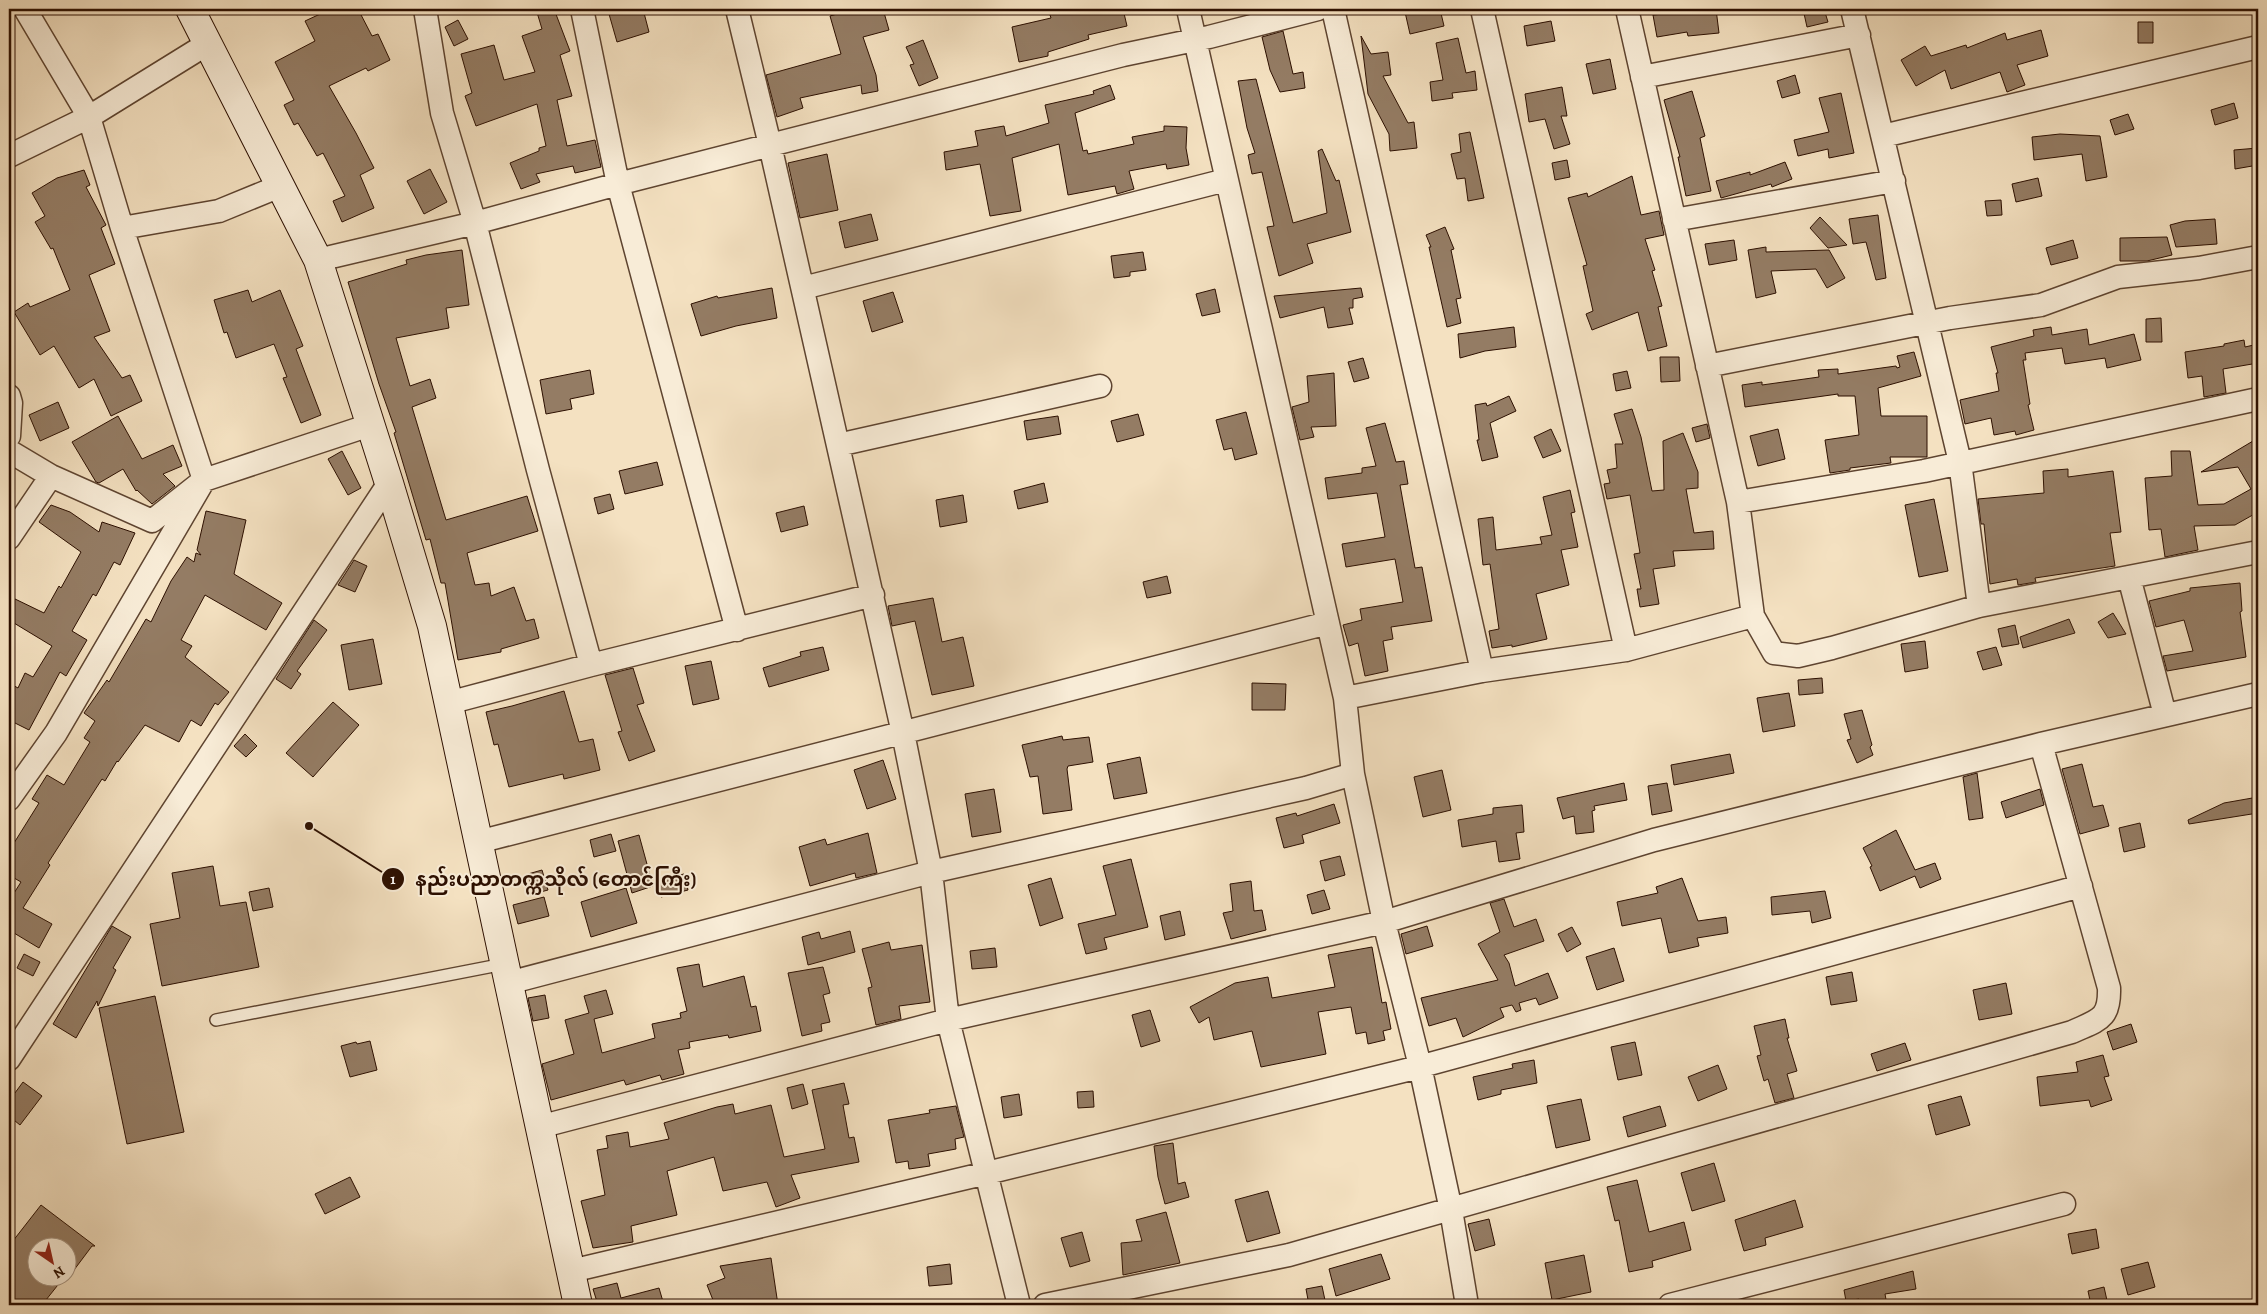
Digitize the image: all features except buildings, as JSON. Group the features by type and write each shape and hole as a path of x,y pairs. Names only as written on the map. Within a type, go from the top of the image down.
{"main road":[{"path":"190,9 318,260 432,626 578,1305"}],"street":[{"path":"9,799 56,734 204,480 122,228 89,117 25,9"},
{"path":"582,9 618,184 737,630"},
{"path":"737,9 803,288 903,733 931,872 948,1020 1019,1305"},
{"path":"1188,9 1345,698 1353,774 1384,922 1420,1066 1451,1210 1468,1305"},
{"path":"318,260 475,223 618,184 1123,55 1194,40 1318,9"},
{"path":"1333,9 1482,671"},
{"path":"1482,9 1626,650"},
{"path":"1627,9 1738,502 1754,616 1774,652 1798,656 1979,606 2258,552"},
{"path":"1852,9 1884,136 1960,462 1979,606"},
{"path":"429,11 442,113 475,223 538,470 591,664"},
{"path":"1642,77 1859,35"},
{"path":"9,156 89,117 207,44"},
{"path":"1884,136 2258,47"},
{"path":"803,288 1226,180"},
{"path":"1674,220 1894,181"},
{"path":"122,228 219,211 280,186"},
{"path":"1707,366 1928,323 2042,305 2118,277 2199,268 2258,257"},
{"path":"838,445 1100,386"},
{"path":"9,396 11,403 9,436"},
{"path":"1738,502 1882,479 2258,399"},
{"path":"9,451 51,476 152,521 204,480 370,426"},
{"path":"9,538 51,476"},
{"path":"9,1059 389,483"},
{"path":"2129,577 2165,715"},
{"path":"448,703 591,664 737,630 872,595"},
{"path":"1345,698 1482,671 1626,650 1754,616"},
{"path":"478,842 1328,623"},
{"path":"539,1127 948,1020 1384,922 1654,840 2042,744 2258,694"},
{"path":"1045,1305 1289,1255 2072,1032 2100,1020 2110,1005 2109,988 2042,744"},
{"path":"506,974 931,872 1306,788 1353,774"},
{"path":"571,1272 987,1173 1420,1066 2081,886"},
{"path":"1670,1305 2064,1204"}],"lane":[{"path":"216,1020 506,974"}],"place":[{"name":"နည်းပညာတက္ကသိုလ် (တောင်ကြီး)","path":"309,826"}]}
